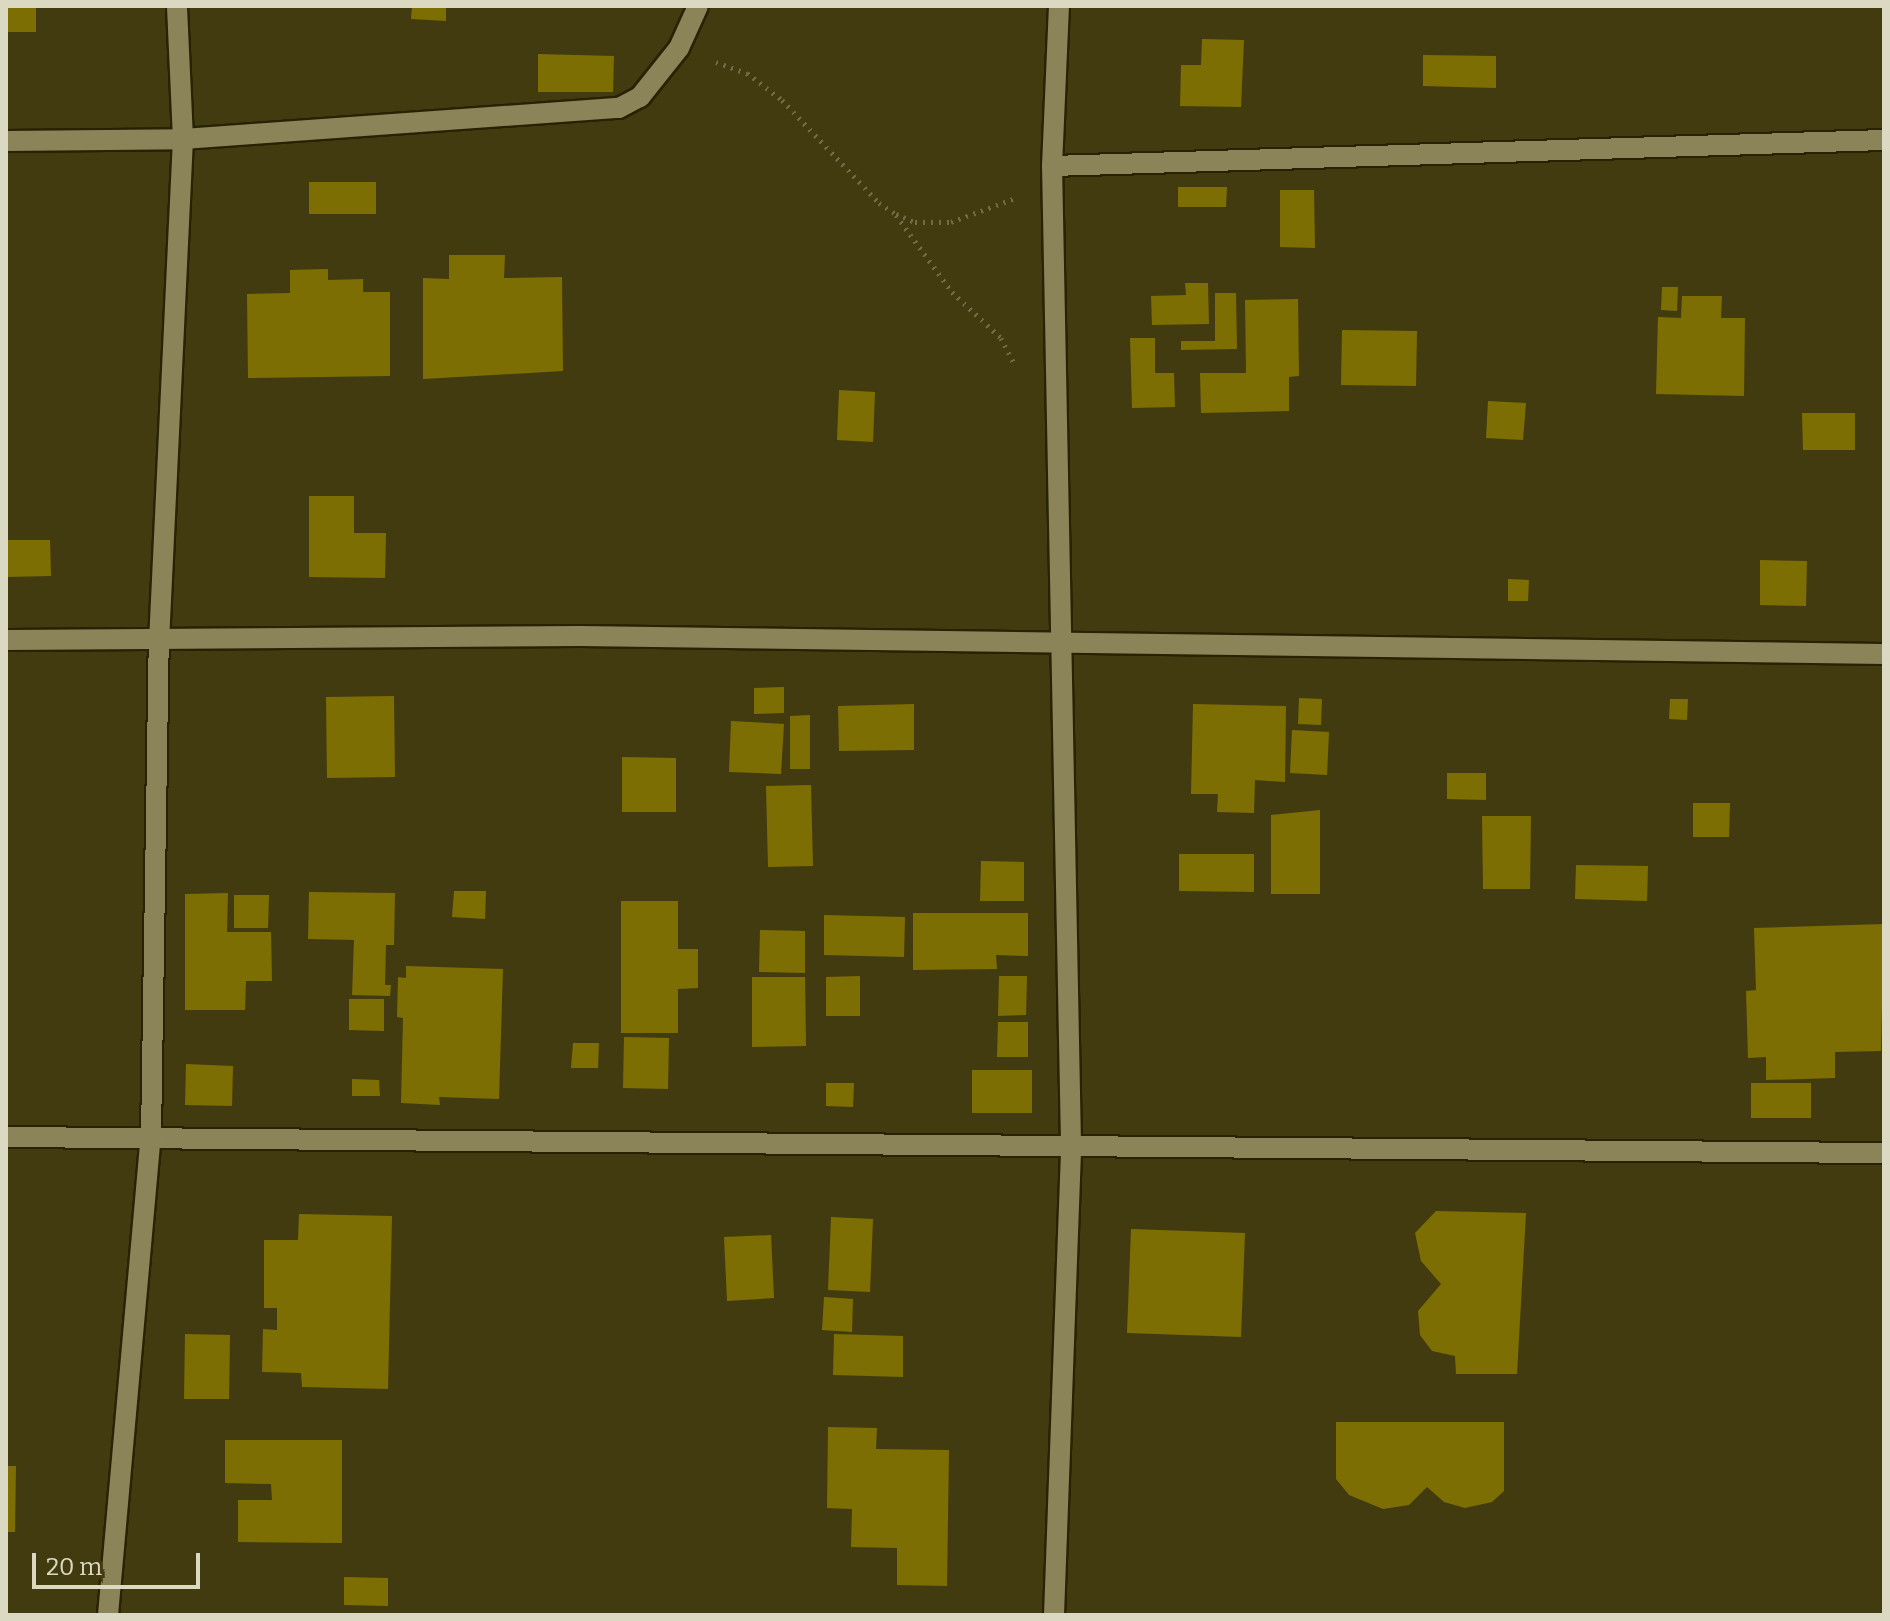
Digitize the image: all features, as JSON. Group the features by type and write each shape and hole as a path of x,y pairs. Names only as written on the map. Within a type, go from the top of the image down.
{"street":[{"path":"108,1615 151,1137 159,642 183,139 177,6"},
{"path":"6,141 183,139 619,108 640,97 679,48 698,6"},
{"path":"1054,1615 1071,1144 1052,176 1059,6"},
{"path":"1052,176 1884,140"},
{"path":"6,640 159,642 580,636 1884,654"},
{"path":"6,1137 1884,1153"}],"path":[{"path":"679,48 747,73 782,100 871,195 896,214 915,222 951,222 1052,176"},
{"path":"896,214 952,292 1001,338 1031,394 1057,421"}],"building":[{"path":"6,6 36,6 36,32 6,32"},
{"path":"412,6 446,6 446,21 411,19"},
{"path":"1202,39 1244,40 1241,107 1180,106 1181,65 1201,65"},
{"path":"538,54 614,56 613,92 538,92"},
{"path":"1423,55 1496,56 1496,88 1423,86"},
{"path":"309,182 376,182 376,214 309,214"},
{"path":"1178,187 1227,187 1226,207 1178,207"},
{"path":"1280,190 1314,190 1315,248 1280,247"},
{"path":"449,255 505,255 504,278 562,277 563,371 423,379 423,278 449,279"},
{"path":"328,269 328,280 363,279 363,292 390,292 390,376 248,378 247,294 290,293 290,270"},
{"path":"1185,283 1208,283 1209,324 1152,325 1151,296 1186,295"},
{"path":"1662,287 1678,287 1677,311 1661,310"},
{"path":"1215,293 1236,293 1237,349 1181,350 1181,341 1215,341"},
{"path":"1682,296 1722,296 1721,318 1745,318 1744,396 1656,394 1658,317 1681,318"},
{"path":"1298,299 1299,376 1289,377 1289,411 1201,413 1200,373 1246,373 1245,300"},
{"path":"1342,330 1417,331 1416,386 1341,385"},
{"path":"1130,338 1155,338 1155,373 1174,373 1175,407 1132,408"},
{"path":"839,390 875,392 873,442 837,440"},
{"path":"1488,401 1526,403 1523,440 1486,438"},
{"path":"1802,413 1855,413 1855,450 1803,450"},
{"path":"309,496 354,496 354,533 386,533 385,578 309,577"},
{"path":"6,540 50,540 51,576 6,577"},
{"path":"1760,560 1807,561 1806,606 1760,605"},
{"path":"1508,579 1529,580 1528,601 1508,601"},
{"path":"784,687 784,713 754,714 754,688"},
{"path":"394,696 395,777 327,778 326,697"},
{"path":"1299,698 1322,699 1321,725 1298,724"},
{"path":"1670,699 1688,699 1687,720 1669,719"},
{"path":"914,704 914,750 839,751 838,706"},
{"path":"1193,704 1286,706 1285,782 1255,780 1254,813 1217,812 1218,794 1191,794"},
{"path":"810,715 810,769 790,769 790,716"},
{"path":"731,721 784,724 781,774 729,772"},
{"path":"1292,730 1329,732 1327,775 1290,773"},
{"path":"622,757 676,758 676,812 622,812"},
{"path":"1447,773 1486,773 1486,800 1447,799"},
{"path":"811,785 813,866 768,867 766,786"},
{"path":"1693,803 1730,803 1729,837 1693,837"},
{"path":"1320,810 1320,894 1271,894 1271,815"},
{"path":"1482,816 1531,816 1530,889 1483,889"},
{"path":"1179,854 1254,854 1254,892 1179,891"},
{"path":"981,861 1024,862 1024,901 980,901"},
{"path":"1576,865 1648,866 1647,901 1575,899"},
{"path":"454,891 486,891 485,919 452,917"},
{"path":"309,892 395,893 394,945 386,945 385,985 391,985 390,996 352,995 354,940 308,939"},
{"path":"228,893 227,932 271,932 272,981 246,981 245,1010 185,1010 185,894"},
{"path":"234,895 269,895 268,928 234,928"},
{"path":"621,901 678,901 678,949 698,949 698,988 678,989 678,1033 621,1033"},
{"path":"913,913 1028,913 1028,956 996,955 997,969 913,970"},
{"path":"824,915 905,917 904,957 824,955"},
{"path":"1884,924 1881,1051 1835,1052 1835,1078 1766,1080 1766,1057 1748,1058 1746,991 1756,990 1754,928"},
{"path":"760,930 805,931 805,973 759,972"},
{"path":"406,966 503,969 499,1099 439,1097 440,1105 401,1103 403,1018 397,1017 398,977 406,978"},
{"path":"860,976 860,1016 826,1016 826,977"},
{"path":"999,976 1027,976 1026,1015 998,1016"},
{"path":"752,977 805,977 806,1046 752,1047"},
{"path":"349,999 384,999 384,1031 349,1030"},
{"path":"998,1022 1028,1022 1028,1057 997,1057"},
{"path":"624,1037 669,1038 668,1089 623,1088"},
{"path":"573,1043 599,1043 598,1068 571,1068"},
{"path":"186,1064 233,1066 232,1106 185,1105"},
{"path":"972,1070 1032,1070 1032,1113 972,1113"},
{"path":"352,1079 379,1080 380,1096 352,1096"},
{"path":"826,1083 854,1083 853,1107 826,1106"},
{"path":"1751,1083 1811,1083 1811,1118 1751,1118"},
{"path":"1436,1211 1526,1213 1517,1374 1456,1374 1455,1356 1432,1351 1420,1335 1418,1311 1441,1284 1421,1261 1415,1233"},
{"path":"299,1214 392,1216 388,1389 302,1387 301,1373 262,1372 263,1329 277,1330 277,1308 264,1308 264,1240 298,1240"},
{"path":"831,1217 873,1219 870,1292 828,1290"},
{"path":"1131,1229 1245,1233 1241,1337 1127,1333"},
{"path":"771,1235 774,1298 727,1301 724,1237"},
{"path":"824,1297 853,1299 852,1332 822,1330"},
{"path":"185,1334 230,1335 229,1399 184,1399"},
{"path":"834,1334 903,1336 903,1377 833,1375"},
{"path":"1336,1422 1504,1422 1504,1491 1492,1502 1465,1508 1444,1502 1427,1487 1409,1505 1383,1509 1349,1495 1336,1479"},
{"path":"828,1427 877,1428 876,1449 949,1450 947,1586 897,1585 897,1548 851,1547 852,1509 827,1508"},
{"path":"225,1440 342,1440 342,1543 238,1542 238,1500 272,1500 271,1484 225,1483"},
{"path":"6,1466 16,1466 15,1532 6,1532"},
{"path":"344,1577 388,1578 388,1606 344,1605"}]}
